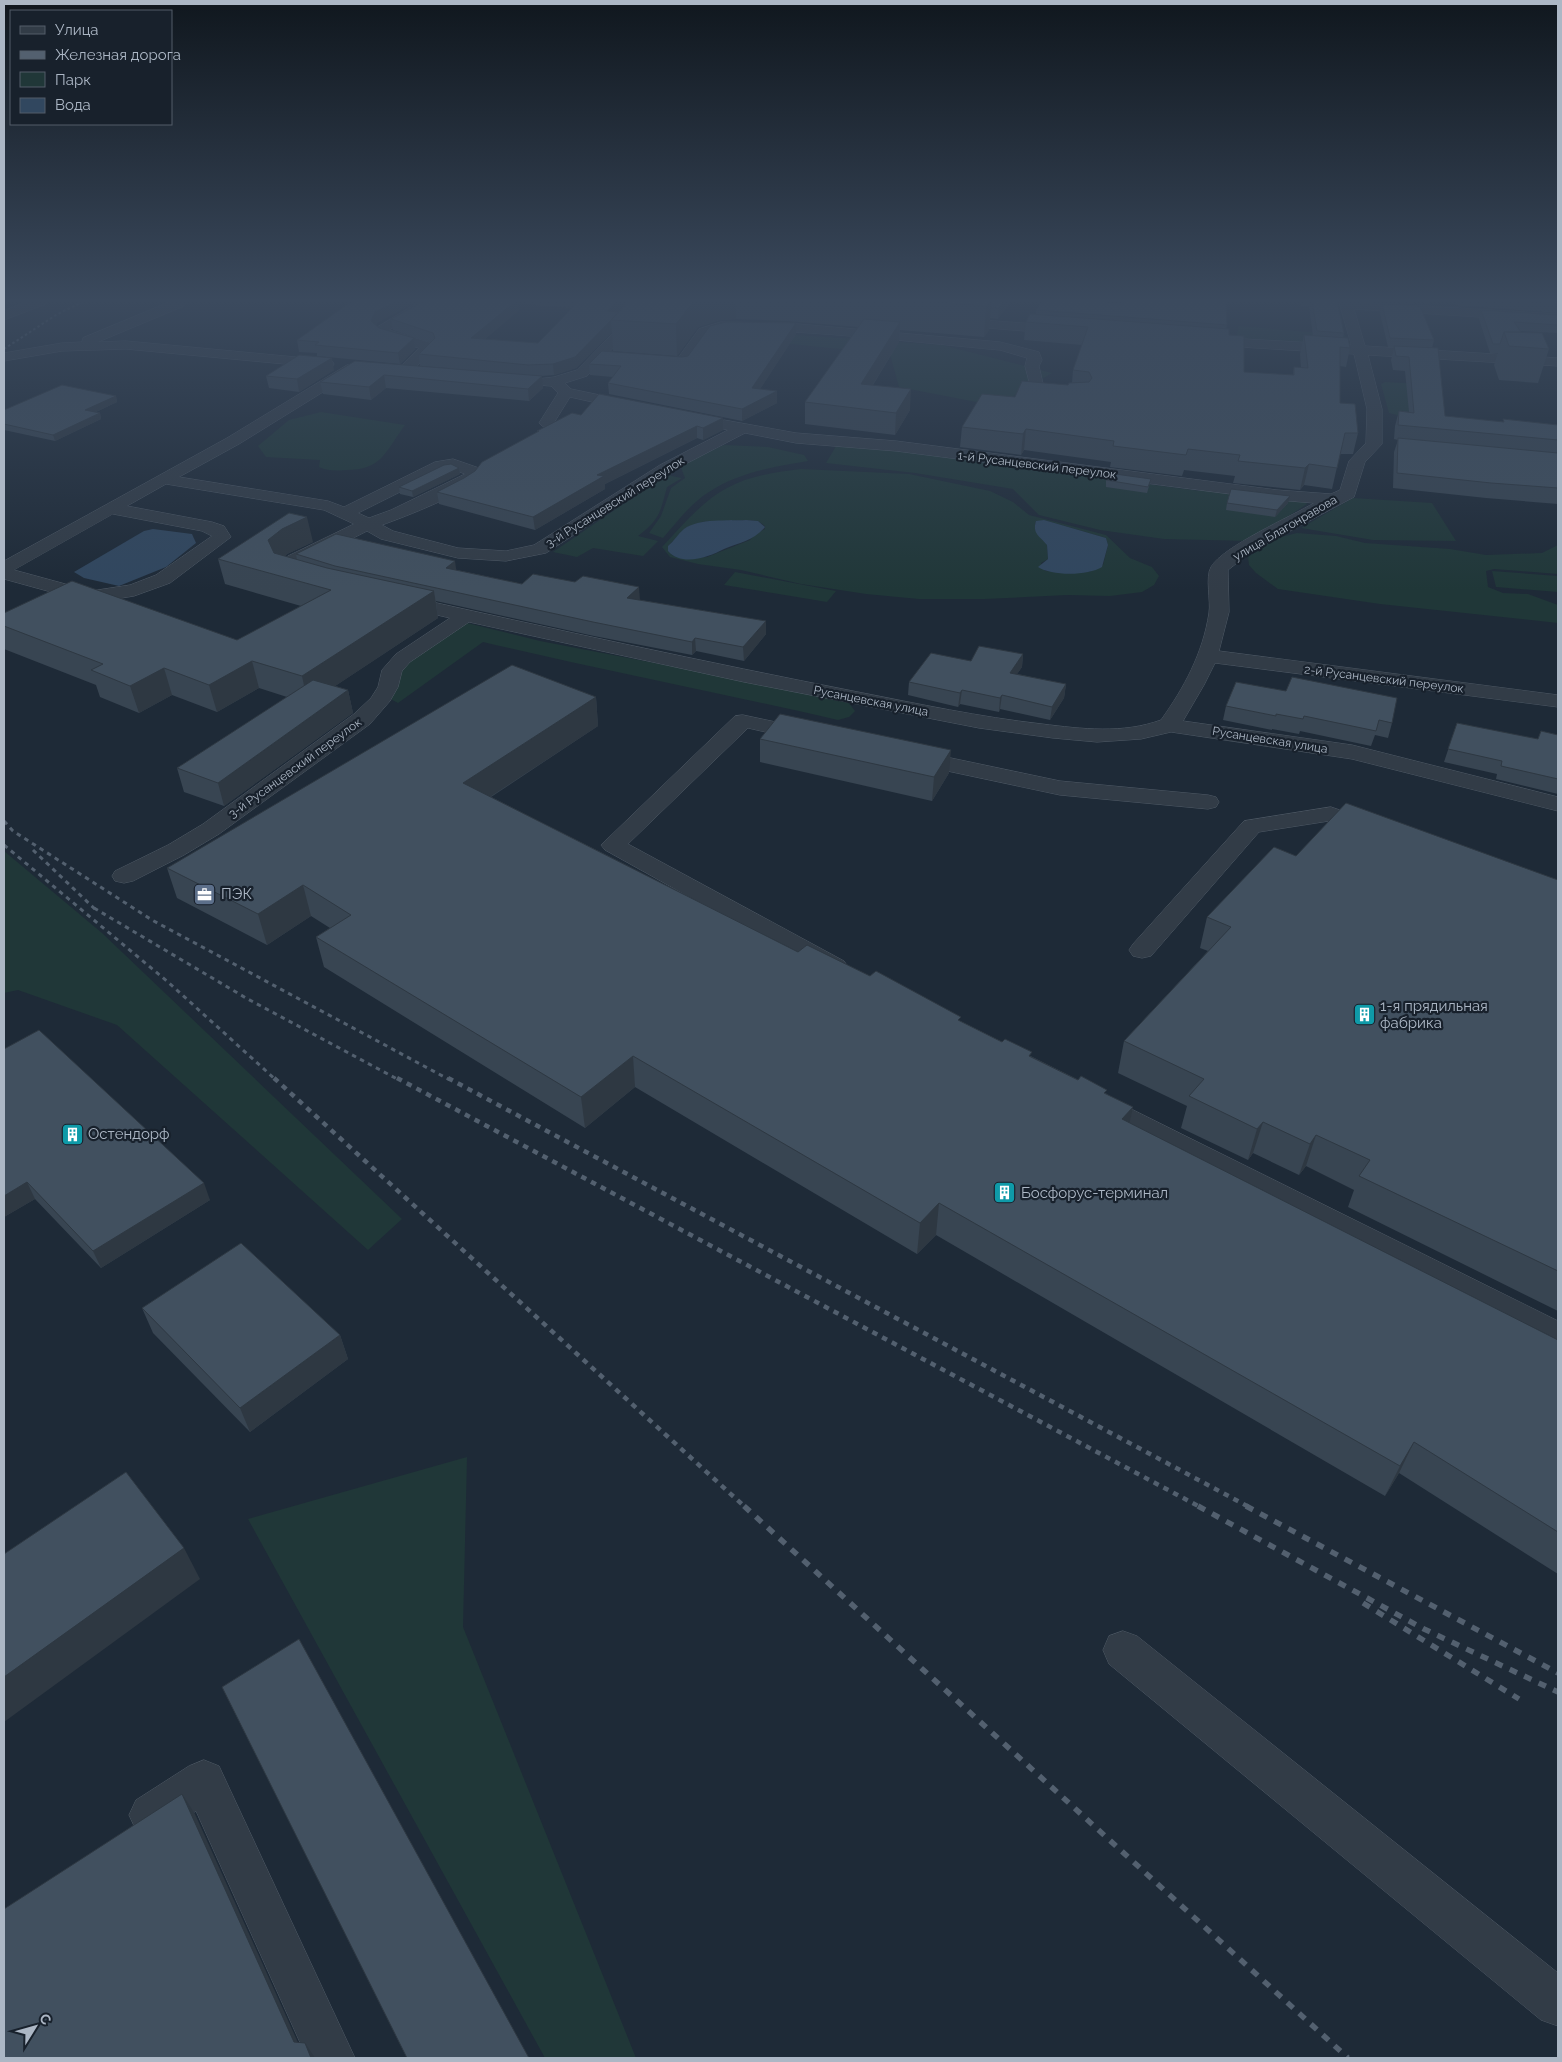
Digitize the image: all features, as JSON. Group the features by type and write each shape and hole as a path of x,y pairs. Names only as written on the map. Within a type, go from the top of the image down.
{"street":[{"path":"4,568 233,441 304,397"},
{"path":"547,423 556,397"},
{"path":"602,397 650,409"},
{"path":"1371,397 1375,416 1374,444 1394,446"},
{"name":"1-й Русанцевский переулок","path":"705,421 796,438 896,446 1277,495 1332,499"},
{"name":"3-й Русанцевский переулок","path":"164,479 328,506 387,535 458,552 492,556 523,554 540,549 666,468 742,429"},
{"name":"улица Благонравова","path":"1169,725 1209,656 1219,611 1219,569 1224,563 1249,546 1332,499 1348,493 1357,461 1374,444"},
{"path":"324,584 287,573 284,567 294,560 368,524 397,514 467,481 474,475 473,471 453,464 440,465 344,513"},
{"path":"4,573 91,597 134,590 163,579 222,536 218,530 206,526 110,508"},
{"name":"Русанцевская улица","path":"380,596 696,667 1006,727 1078,734 1127,735 1152,732 1169,725 1352,752 1558,804"},
{"name":"3-й Русанцевский переулок","path":"124,876 176,850 210,829 354,725 380,701 388,687 392,670 403,658 465,616"},
{"name":"2-й Русанцевский переулок","path":"1209,656 1558,701"},
{"path":"829,740 743,721 613,845 852,976"},
{"path":"887,752 1060,788 1208,802"},
{"path":"1142,950 1252,826 1331,814 1386,834"},
{"path":"1079,1095 1558,1336"},
{"path":"1123,1650 1558,2003"},
{"path":"121,1834 204,1781 331,2058"}],"green space":[{"path":"952,397 1012,397 997,406"},
{"path":"1385,397 1427,397 1437,417 1401,416 1389,413"},
{"path":"321,412 405,425 382,458 368,467 358,469 329,470 319,467 320,460 266,457 258,446 289,420"},
{"path":"838,443 1200,491 1202,488 1301,499 1307,504 1251,541 1164,539 1100,530 1039,515 1013,489 915,473 826,463"},
{"path":"724,445 768,447 804,455 808,461 757,471 720,485 684,513 663,538 649,533 661,516 671,488 685,478 680,465"},
{"path":"801,469 909,474 990,491 1013,502 1029,515 1106,535 1130,558 1152,567 1159,576 1154,585 1142,592 1110,596 1067,595 985,599 919,599 866,594 801,584 741,570 698,564 670,557 662,547 692,515 718,493 744,480","holes":["1044,520 1106,538 1108,545 1103,565 1089,572 1045,571 1041,563 1048,559 1047,545 1035,529 1035,523","758,521 765,526 765,529 755,534 750,540 707,557 686,559 674,556 668,551 668,546 686,528 702,522"]},
{"path":"666,475 682,478 667,487 658,515 651,525 638,536 658,541 643,556 593,548 577,557 553,552"},
{"path":"1353,498 1432,503 1456,541 1373,540 1301,528"},
{"path":"1297,533 1336,536 1365,543 1450,549 1486,555 1542,553 1558,545 1558,574 1494,569 1486,571 1488,587 1503,593 1528,594 1558,605 1558,623 1380,604 1278,589 1256,573 1249,565 1248,557 1277,538"},
{"path":"1492,571 1558,576 1558,592 1496,587"},
{"path":"735,572 836,591 827,602 724,585"},
{"path":"463,622 540,641 826,696 848,702 855,711 849,717 838,720 483,642 398,703 387,697 399,668"},
{"path":"4,851 102,933 402,1219 368,1250 117,1025 18,990 4,993"},
{"path":"467,1457 463,1627 636,2058 545,2058 248,1519"}],"water":[{"path":"1044,520 1106,538 1108,545 1102,567 1088,572 1070,574 1052,572 1038,567 1048,559 1047,545 1035,529 1036,521"},
{"path":"714,521 758,521 765,527 751,538 711,555 696,559 681,559 668,551 668,546 690,525"},
{"path":"153,529 192,534 196,543 166,567 119,586 84,578 74,572 144,531"}],"building":[{"path":"34,397 113,397 85,410 100,413 53,435 4,424 4,410"},
{"path":"596,397 616,397 723,418 703,428 697,426 597,475 604,476 533,517 437,492 475,471 482,462 539,431 537,431 572,413 581,415"},
{"path":"681,397 765,397 742,409"},
{"path":"808,397 906,397 896,413 805,402"},
{"path":"980,397 1340,397 1340,403 1355,404 1358,433 1345,433 1337,468 1309,464 1305,468 1238,461 1240,455 1188,449 1186,455 1113,446 1114,441 1026,429 1023,434 962,427"},
{"path":"1413,397 1443,397 1445,416 1504,422 1503,419 1558,425 1558,440 1398,425 1399,411 1414,413"},
{"path":"1398,438 1558,453 1558,488 1397,473"},
{"path":"451,464 459,468 412,491 399,487 444,465"},
{"path":"1108,473 1151,479 1148,487 1106,480"},
{"path":"1231,489 1290,496 1277,510 1227,503"},
{"path":"289,513 307,517 282,529 268,540 274,553 327,568 434,591 302,676 252,661 209,685 164,668 130,686 91,670 103,664 4,626 4,613 72,581 237,640 331,590 218,559"},
{"path":"336,534 455,561 446,568 522,584 533,574 575,582 583,576 639,587 627,598 766,621 743,647 695,638 692,642 335,566 296,554"},
{"path":"979,646 1023,654 1010,673 1066,684 1052,707 1002,695 1000,698 962,690 960,693 909,682 931,653 971,661"},
{"name":"Босфорус-терминал","path":"512,665 596,697 463,783 798,952 807,945 870,976 876,971 961,1017 958,1020 1002,1042 1005,1039 1032,1052 1029,1056 1078,1080 1081,1076 1107,1090 1104,1093 1133,1107 1122,1119 1558,1340 1558,1532 1414,1442 1400,1466 939,1203 920,1223 633,1056 581,1097 316,937 351,915 303,885 258,914 167,868"},
{"path":"1292,677 1397,698 1392,723 1379,720 1376,731 1304,716 1303,719 1276,714 1276,716 1226,706 1236,682 1286,691"},
{"path":"313,680 348,690 218,783 177,768"},
{"path":"780,714 951,750 934,777 760,739"},
{"path":"1457,723 1538,739 1541,731 1558,735 1558,779 1501,766 1502,761 1448,749"},
{"name":"1-я прядильная фабрика","path":"1346,803 1558,880 1558,1271 1359,1176 1370,1160 1316,1135 1310,1144 1263,1122 1257,1129 1189,1096 1204,1079 1124,1041 1231,927 1207,917 1274,847 1296,856"},
{"name":"Остендорф","path":"39,1030 204,1183 93,1251 27,1182 4,1196 4,1049"},
{"path":"241,1243 340,1335 240,1408 142,1308"},
{"path":"126,1472 184,1548 4,1677 4,1554"},
{"path":"299,1639 529,2058 407,2058 222,1687"},
{"path":"182,1794 294,2042 305,2043 311,2058 4,2058 4,1909"}],"railway":[{"path":"4,821 13,831 152,920 450,1080"},
{"path":"4,845 168,982 276,1080"},
{"path":"33,850 98,912"},
{"path":"94,908 246,998 399,1080"},
{"path":"274,1078 745,1507"},
{"path":"397,1078 1200,1507"},
{"path":"448,1078 1249,1507"},
{"path":"744,1506 1348,2058"},
{"path":"1198,1506 1424,1629 1558,1692"},
{"path":"1246,1506 1558,1673"},
{"path":"1363,1603 1519,1699"}],"place":[{"name":"ПЭК","path":"205,894"},
{"name":"1-я прядильная фабрика","path":"1364,1015"},
{"name":"Остендорф","path":"72,1134"},
{"name":"Босфорус-терминал","path":"1005,1193"}]}
